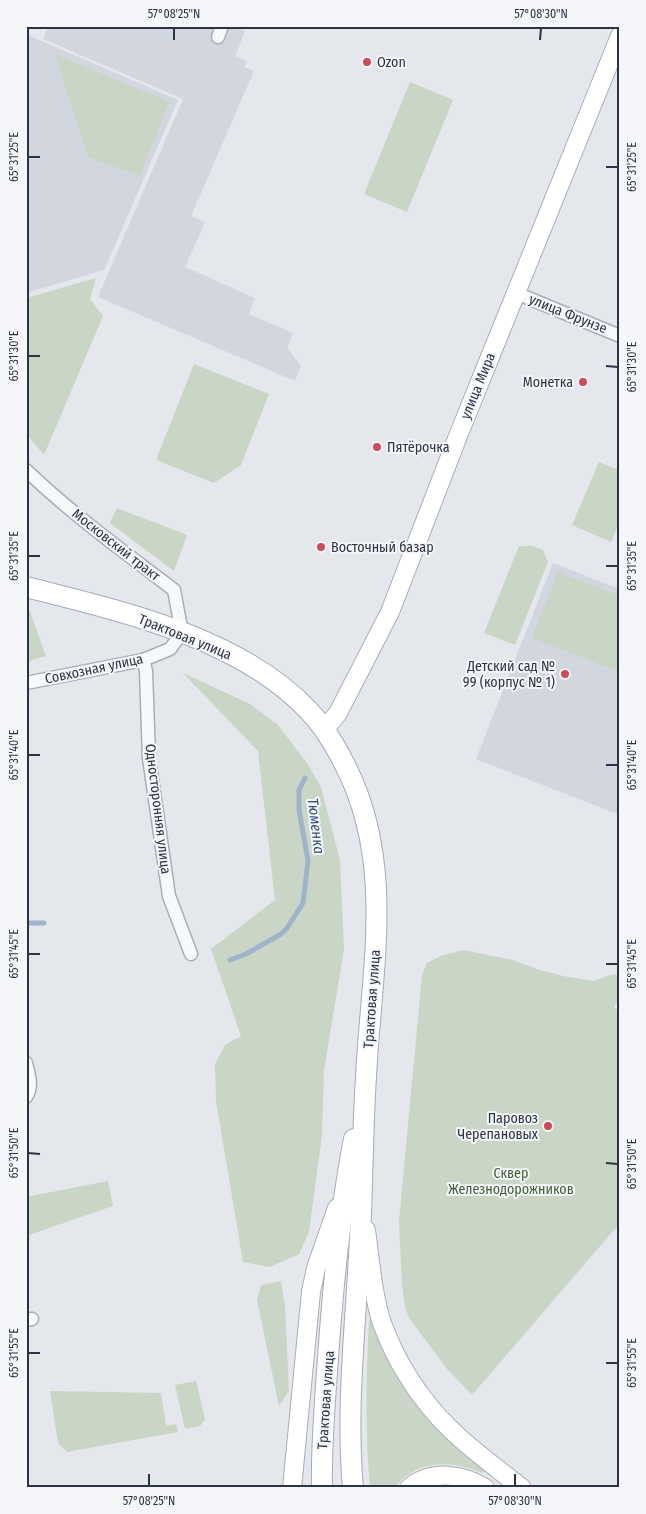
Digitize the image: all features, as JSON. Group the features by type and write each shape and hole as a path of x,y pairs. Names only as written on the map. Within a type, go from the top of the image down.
{"main road":[{"name":"Трактовая улица","path":"26,587 118,611 182,633 219,648 263,673 296,698 325,729 340,754 364,813 374,862 376,889 377,924 374,983 353,1192 330,1326 322,1488"},
{"name":"Трактовая улица","path":"353,1192 350,1431 353,1488"}],"street":[{"name":"улица Мира","path":"325,729 338,713 390,612 458,436 620,36"},
{"name":"улица Фрунзе","path":"516,293 620,336"},
{"name":"Московский тракт","path":"26,470 52,495 97,532 174,590 182,633"},
{"name":"Совхозная улица","path":"26,682 143,660 170,648 182,633"},
{"name":"Односторонняя улица","path":"143,660 146,671 149,758 169,896 191,954"},
{"path":"26,1063 31,1084 27,1096"},
{"path":"291,1488 316,1268 353,1192"},
{"path":"353,1192 384,1329 398,1358 423,1399 434,1413 475,1450 522,1488"},
{"path":"410,1488 419,1481 440,1475 465,1478 485,1488"}],"shaded area":[{"path":"49,26 233,26 245,31 235,56 247,61 244,67 254,71 191,216 205,222 185,267 255,298 249,314 293,333 287,347 301,366 295,381 98,297 183,99 43,39"},
{"path":"26,31 28,35 178,100 104,270 26,293"},
{"name":"Детский сад № 99 (корпус № 1)","path":"553,563 620,589 620,815 476,759"}],"green space":[{"path":"55,54 169,102 140,176 88,157"},
{"path":"410,82 453,100 407,212 364,194"},
{"path":"96,278 90,299 103,316 44,455 26,433 26,298"},
{"path":"194,364 269,394 241,465 214,483 156,460"},
{"path":"599,462 620,471 620,521 611,542 572,525"},
{"path":"117,508 187,535 174,571 110,523"},
{"path":"519,546 532,546 543,550 548,562 515,645 484,633"},
{"path":"558,572 620,596 620,672 532,638"},
{"path":"26,609 29,609 46,656 26,662"},
{"path":"183,673 250,704 277,724 307,763 321,787 340,860 344,949 324,1070 322,1135 309,1232 299,1254 270,1267 243,1262 216,1101 215,1064 225,1045 241,1036 211,949 275,900 258,751"},
{"name":"Сквер Железнодорожников","path":"463,950 512,960 563,976 593,981 614,974 620,976 620,995 614,1008 620,1011 620,1223 472,1395 447,1369 409,1318 405,1307 402,1284 399,1221 422,975 427,963 441,956"},
{"path":"108,1181 113,1206 26,1236 26,1197"},
{"path":"281,1281 285,1306 289,1391 279,1406 257,1300 261,1285"},
{"path":"371,1319 382,1346 451,1441 485,1471 482,1473 458,1466 435,1465 413,1472 403,1478 394,1488 370,1488 366,1404 369,1321"},
{"path":"196,1381 205,1419 200,1426 185,1429 175,1385"},
{"path":"50,1391 161,1393 166,1426 176,1424 178,1432 67,1452 58,1443"}],"waterway":[{"name":"Тюменка","path":"230,960 246,954 281,934 303,903 308,861 299,810 299,790 305,778"},
{"name":"Тюменка","path":"26,923 44,923"}],"place":[{"name":"Ozon","path":"367,62"},
{"name":"Монетка","path":"583,382"},
{"name":"Пятёрочка","path":"377,447"},
{"name":"Восточный базар","path":"321,547"},
{"name":"Детский сад № 99 (корпус № 1)","path":"565,674"},
{"name":"Паровоз Черепановых","path":"548,1126"}]}
